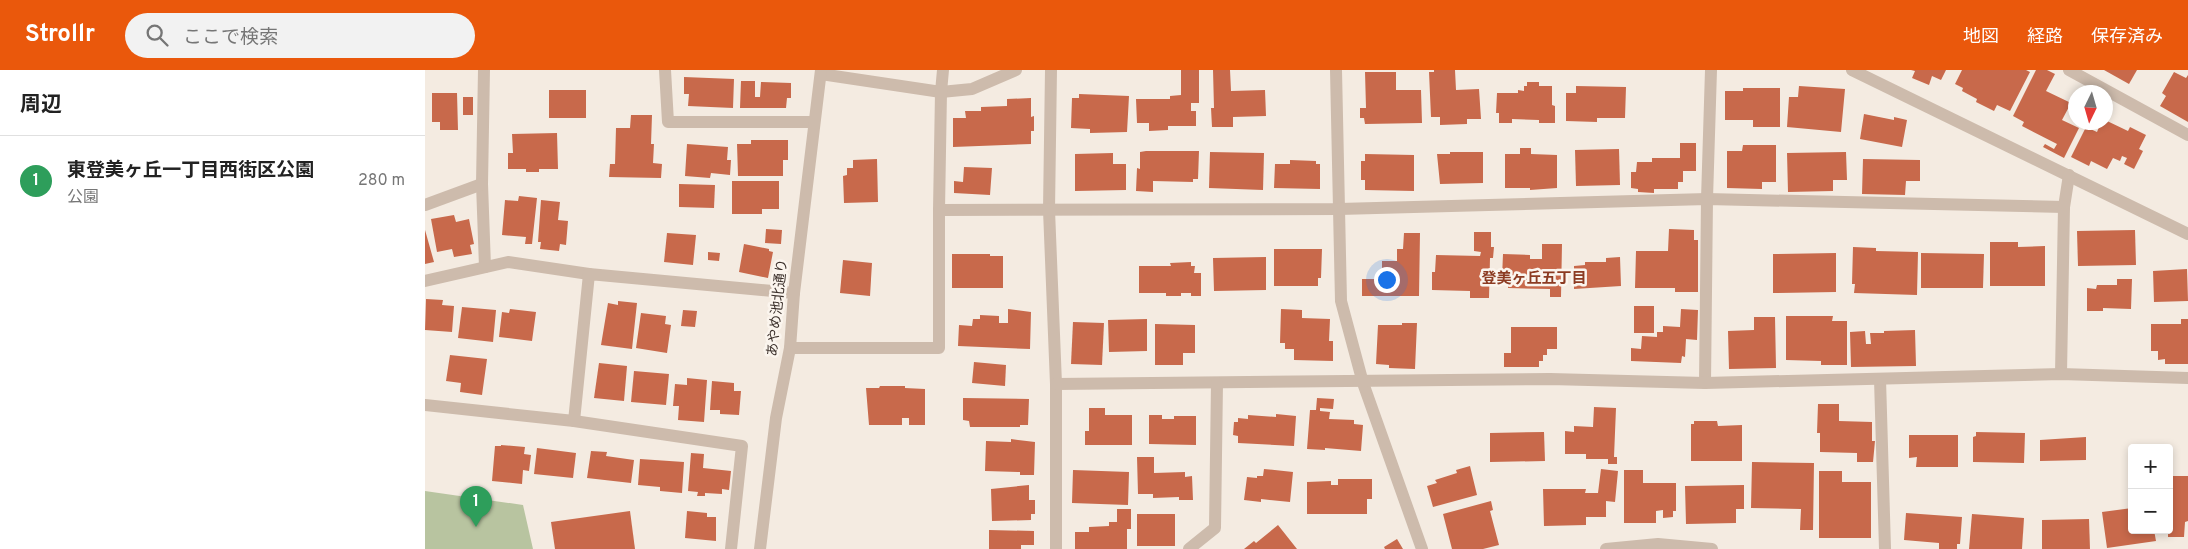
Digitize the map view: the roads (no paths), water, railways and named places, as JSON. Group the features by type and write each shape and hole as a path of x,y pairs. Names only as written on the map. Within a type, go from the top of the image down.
{"street":[{"path":"484,70 482,184 485,267"},
{"path":"665,70 668,122 814,122"},
{"path":"790,348 939,348 939,210 943,70"},
{"path":"821,72 941,92 972,89 1016,70"},
{"path":"1051,70 1049,210 1056,384 1056,549"},
{"path":"1336,70 1341,301 1363,383 1422,549"},
{"path":"1705,383 1707,199 1711,70"},
{"path":"1852,70 2188,234"},
{"path":"2073,71 2188,135"},
{"name":"あやめ池北通り","path":"760,549 776,418 790,348 794,293 821,72"},
{"path":"2061,374 2064,207 2069,175"},
{"path":"425,205 482,184"},
{"path":"939,210 1339,208 1707,199 2064,207"},
{"path":"425,281 508,262 589,274 794,293"},
{"path":"574,420 589,274"},
{"path":"1056,384 1363,383 1550,379 1705,383 2061,374 2188,378"},
{"path":"1880,379 1885,549"},
{"path":"1189,549 1215,528 1217,383"},
{"path":"425,405 574,420 742,446 731,549"},
{"path":"1606,549 1658,544 1713,549"}],"place":[{"name":"東登美ヶ丘一丁目西街区公園","path":"476,527"}],"district":[{"name":"登美ヶ丘五丁目","path":"1534,279"}]}
